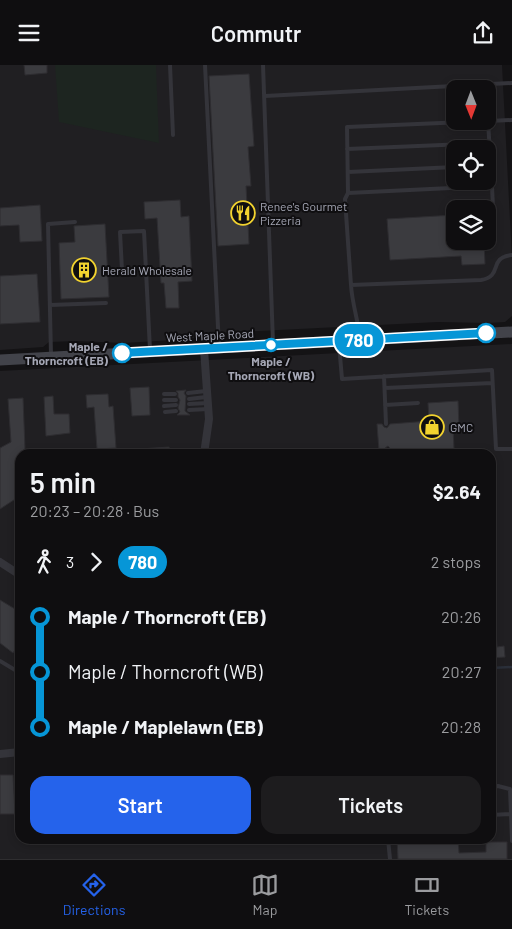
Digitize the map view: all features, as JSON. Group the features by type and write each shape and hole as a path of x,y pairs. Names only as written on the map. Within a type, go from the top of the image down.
{"main road":[{"name":"West Maple Road","path":"0,360 512,332"}],"street":[{"path":"204,349 208,434 205,449"},
{"path":"0,562 15,572"},
{"path":"0,754 15,752"}],"lane":[{"path":"170,65 173,135"},
{"path":"205,65 219,348"},
{"path":"263,65 273,345"},
{"path":"265,96 512,83"},
{"path":"496,121 512,120"},
{"path":"360,340 358,322 352,301 345,199 348,193 347,127 446,123"},
{"path":"347,149 446,145"},
{"path":"348,172 446,167"},
{"path":"348,193 446,188"},
{"path":"51,358 48,225 75,222"},
{"path":"122,270 120,232 144,231 150,352"},
{"path":"351,285 488,279 494,274 497,262 502,256 512,255"},
{"path":"50,305 106,303"},
{"path":"339,341 342,379 492,370 496,449 512,449"},
{"path":"384,376 386,424"},
{"path":"385,388 492,383"},
{"path":"188,393 207,400"},
{"path":"164,395 175,394"},
{"path":"164,400 176,399"},
{"path":"189,399 207,400"},
{"path":"189,405 207,400"},
{"path":"189,410 207,400"},
{"path":"386,405 418,403"},
{"path":"164,406 176,405"},
{"path":"165,412 176,411"},
{"path":"0,661 15,670"},
{"path":"496,786 510,789 512,841"},
{"path":"496,815 512,814"},
{"path":"388,844 390,859"}],"shaded area":[{"path":"0,65 502,65 512,259 512,316 505,322 438,322 238,332 203,334 191,339 124,343 49,342 43,347 0,350"},
{"path":"55,65 156,65 159,143 59,122"},
{"path":"512,344 512,859 0,859 0,371"}],"building":[{"path":"24,65 47,65 47,73 25,75"},
{"path":"249,74 254,146 248,147 251,186 246,186 249,244 218,246 209,76"},
{"path":"180,200 181,217 189,216 192,281 178,282 179,308 166,308 164,283 161,283 157,218 145,219 144,202"},
{"path":"40,205 42,241 20,242 19,225 0,226 0,208"},
{"path":"446,216 446,250 484,250 485,264 462,265 461,256 390,260 387,219"},
{"name":"Herald Wholesale","path":"105,224 109,297 61,299 59,243 75,242 74,226"},
{"path":"37,274 40,322 0,324 0,276"},
{"path":"149,387 150,415 132,416 130,388"},
{"path":"186,390 184,393 186,396 185,411 190,415 177,415 180,412 178,408 180,400 176,391"},
{"path":"108,394 109,407 113,406 116,448 97,449 94,407 87,408 86,395"},
{"path":"53,396 54,414 69,414 70,433 46,436 44,397"},
{"path":"23,398 25,449 15,449 15,499 0,509 0,448 11,442 8,399"},
{"name":"GMC","path":"458,401 459,427 453,427 454,449 391,449 388,446 385,449 379,449 377,424 382,424 387,428 390,424 429,421 428,403"},
{"path":"169,447 169,449 139,449"},
{"path":"0,600 15,609 15,650 13,653 0,643"},
{"path":"496,631 497,647 504,646 505,657 496,658"},
{"path":"0,775 13,775 15,814 0,814"},
{"path":"507,842 507,859 398,859 397,844 458,844 459,853 486,852 486,844"}],"waterway":[{"path":"496,668 512,667"}],"bus line":[{"name":"780","path":"122,353 486,333"}],"place":[{"name":"Renee's Gourmet Pizzeria","path":"243,213"},
{"name":"Herald Wholesale","path":"84,270"},
{"name":"Maple / Thorncroft (WB)","path":"271,345"},
{"name":"Maple / Thorncroft (EB)","path":"122,353"},
{"name":"GMC","path":"432,427"}]}
